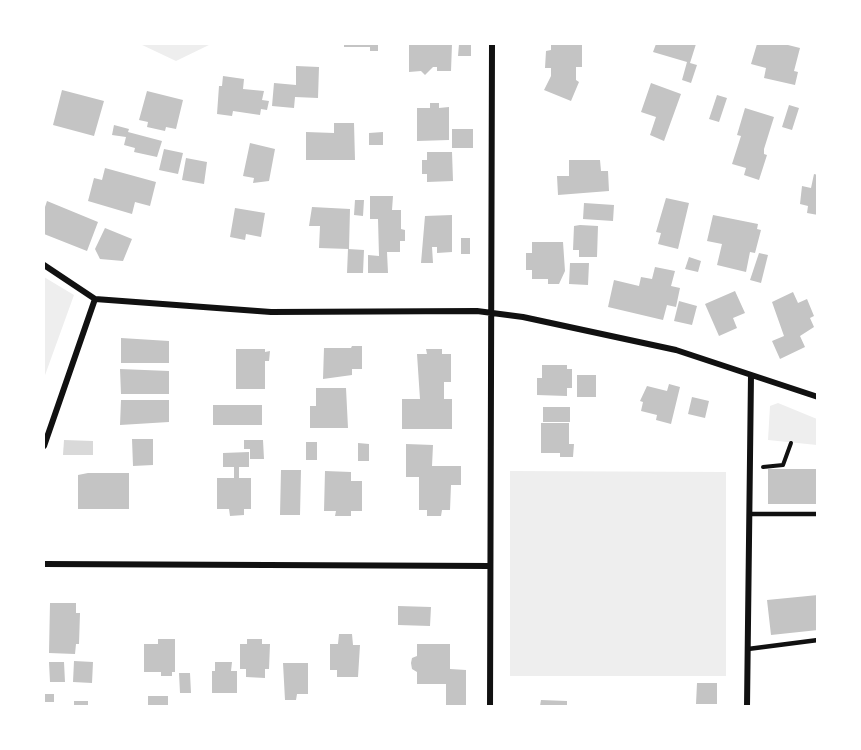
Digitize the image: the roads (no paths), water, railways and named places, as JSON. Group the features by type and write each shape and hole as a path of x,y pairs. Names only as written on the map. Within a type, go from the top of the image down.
{"street":[{"path":"490,706 489,311 492,44"},
{"path":"44,265 95,299 271,312 489,311 676,350 818,397"},
{"path":"44,446 95,299"},
{"path":"747,706 751,375"},
{"path":"44,564 490,566"}],"lane":[{"path":"750,514 818,514"},
{"path":"748,649 818,640"}]}
